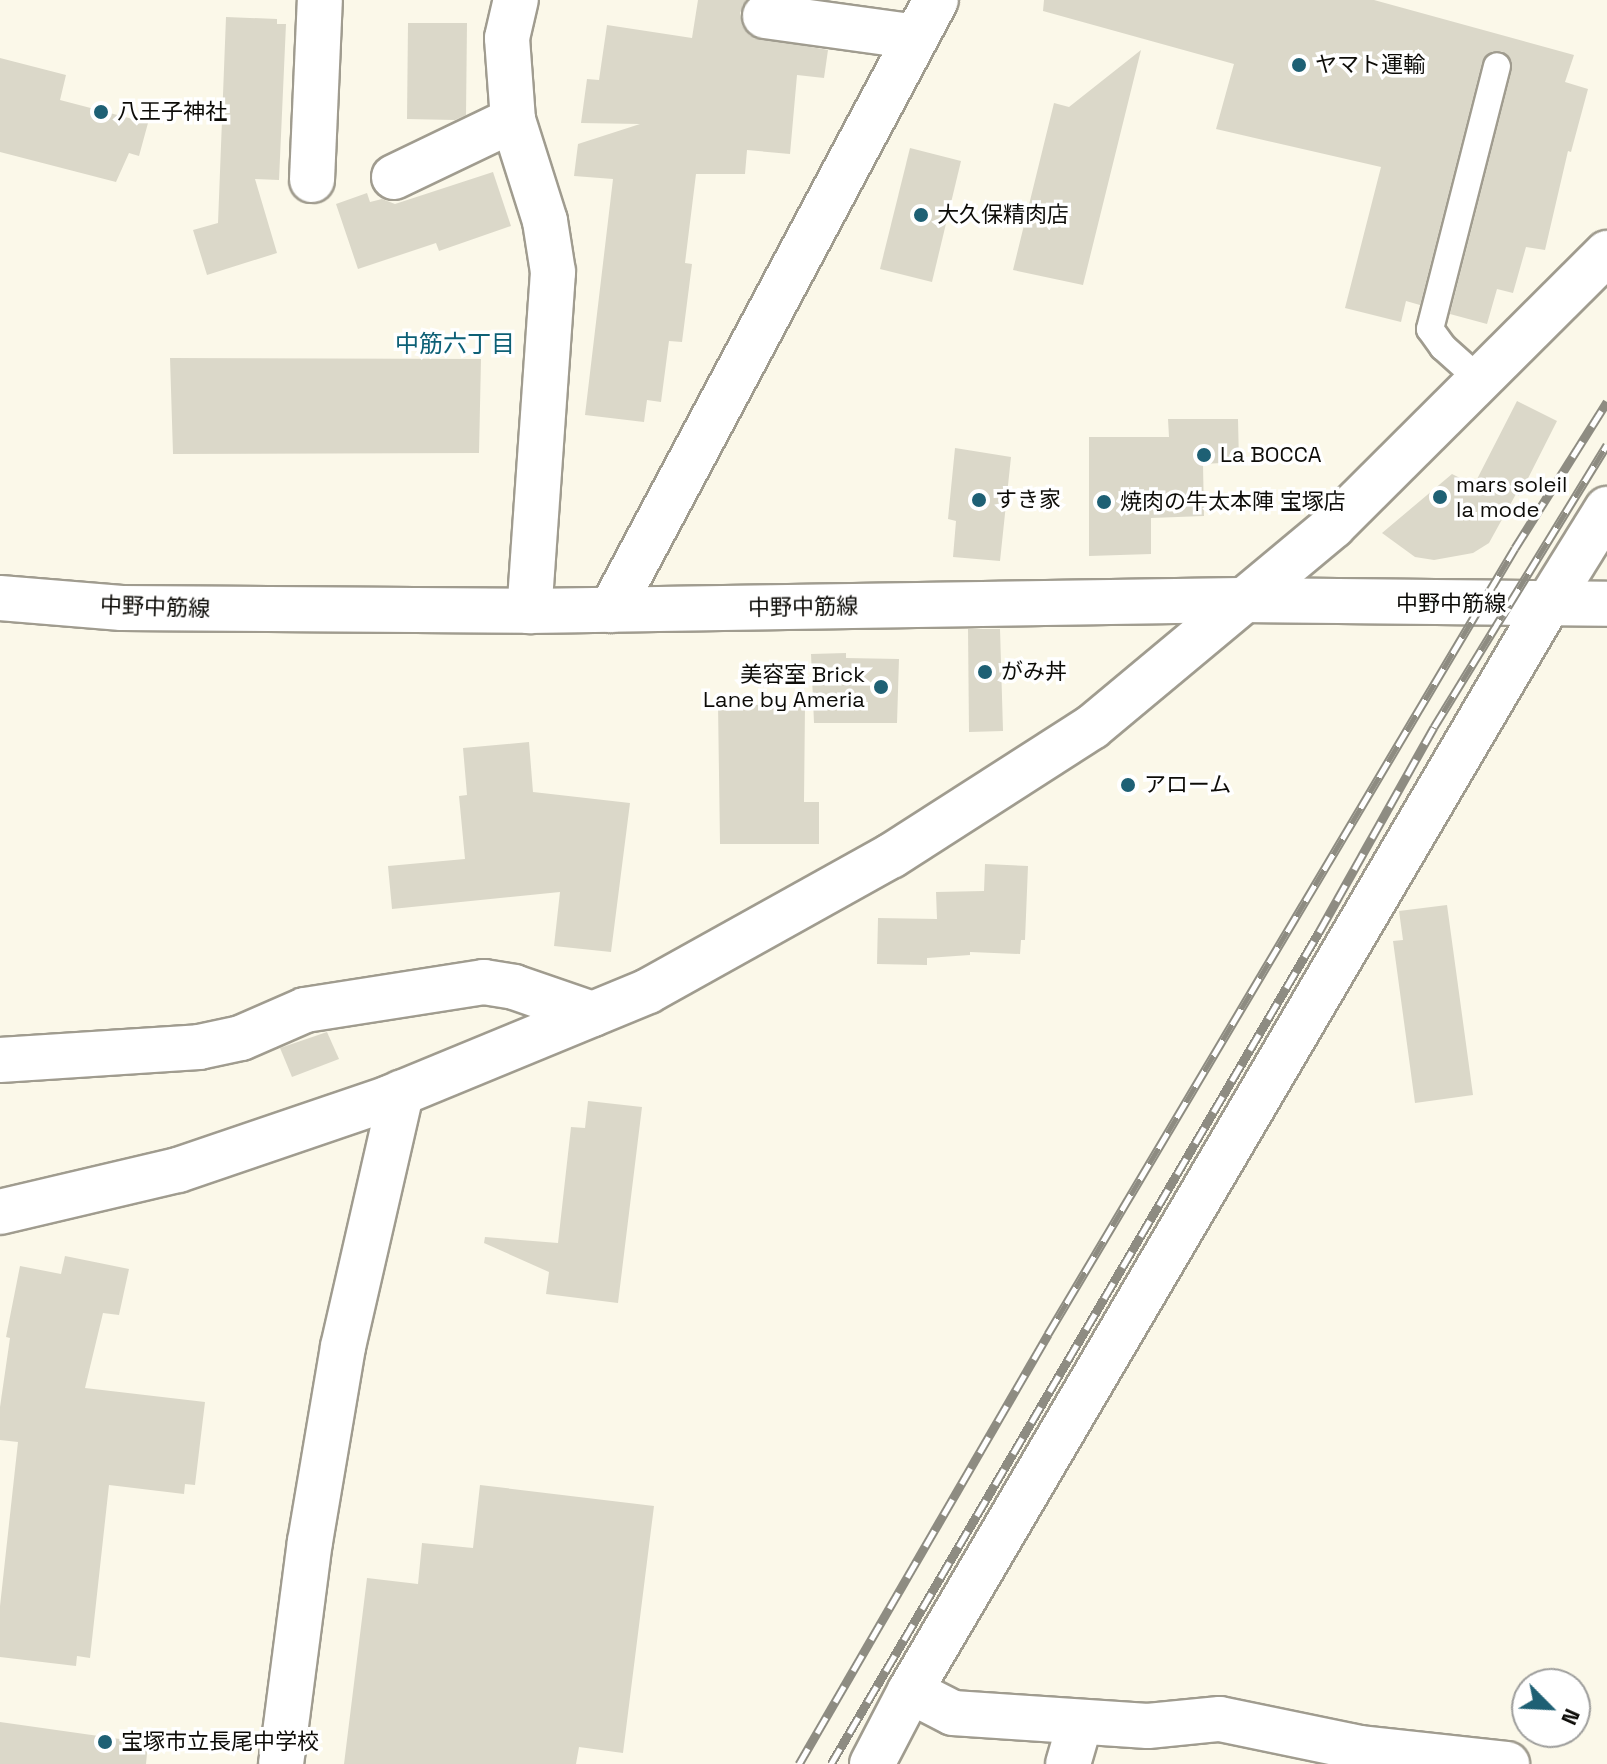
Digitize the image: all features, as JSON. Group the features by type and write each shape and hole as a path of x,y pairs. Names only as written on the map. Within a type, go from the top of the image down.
{"street":[{"path":"312,180 320,0"},
{"path":"502,0 516,0 507,38 513,120 545,221 553,272 529,611"},
{"path":"611,610 926,18 765,16"},
{"path":"394,177 513,120"},
{"path":"0,1212 178,1170 401,1093 648,991 904,848 1092,727 1333,526 1607,253"},
{"path":"872,1764 910,1691 1548,604 1607,509"},
{"name":"中野中筋線","path":"0,598 122,608 529,611 1241,600 1607,604"},
{"path":"0,1060 199,1047 241,1038 305,1010 484,982 514,987 592,1014"},
{"path":"281,1764 310,1542 343,1347 401,1093"},
{"path":"910,1691 953,1713 1074,1744 1148,1726 1220,1719 1360,1748 1507,1764"}],"lane":[{"path":"1481,381 1443,347 1430,329 1497,66"}],"building":[{"path":"698,0 746,0 740,13 742,26 750,36 828,50 824,78 797,75 790,154 747,150 745,174 696,174 685,263 692,264 682,342 669,341 661,402 647,400 644,422 585,415 613,179 574,176 578,144 640,124 581,123 587,79 599,80 607,25 692,38"},
{"path":"1044,0 1374,0 1574,55 1565,82 1588,89 1571,152 1568,151 1545,250 1526,247 1513,293 1497,289 1487,324 1450,314 1512,70 1512,61 1502,51 1492,51 1482,62 1420,305 1406,301 1401,322 1345,308 1381,167 1216,129 1234,64 1043,11"},
{"path":"226,17 277,19 277,24 286,24 279,180 255,179 277,253 207,275 193,230 218,223"},
{"path":"408,23 467,23 466,115 455,120 407,119"},
{"path":"1141,50 1083,285 1013,270 1054,103 1069,107"},
{"path":"0,58 66,75 60,100 148,123 139,156 129,153 116,182 0,152"},
{"name":"大久保精肉店","path":"910,148 961,161 932,282 880,269"},
{"path":"493,172 511,226 439,251 436,243 358,269 336,204 367,193 370,202 382,199 395,204"},
{"path":"170,358 481,359 479,453 173,454"},
{"path":"1517,401 1557,421 1519,496 1516,494 1489,543 1473,553 1434,560 1415,557 1382,533 1452,474 1474,485"},
{"path":"1168,419 1238,419 1239,462 1203,464 1204,516 1151,518 1151,554 1089,556 1089,437 1169,437"},
{"path":"955,448 1011,457 1000,561 953,557 956,521 948,519"},
{"path":"968,629 1000,629 1003,731 969,732"},
{"path":"846,653 846,658 899,659 897,723 814,723 811,654"},
{"path":"718,704 805,706 804,802 819,802 819,844 720,844"},
{"path":"529,742 533,792 630,803 611,952 554,946 560,892 392,909 388,866 465,859 459,796 467,795 463,748"},
{"path":"985,864 1028,866 1025,940 1021,940 1020,954 970,952 970,955 927,958 927,965 877,964 878,918 937,919 936,892 984,891"},
{"path":"1447,905 1473,1095 1415,1103 1393,941 1403,940 1399,911"},
{"path":"327,1032 339,1059 292,1077 280,1048"},
{"path":"588,1101 642,1107 618,1303 546,1294 549,1272 484,1243 485,1237 558,1243 571,1127 585,1128"},
{"path":"65,1256 129,1269 119,1315 103,1313 85,1388 205,1402 195,1485 185,1484 184,1494 109,1485 90,1658 77,1656 76,1666 0,1657 0,1606 18,1442 0,1440 0,1407 10,1338 6,1337 20,1266 61,1274"},
{"path":"480,1485 654,1506 623,1753 579,1747 576,1764 344,1764 367,1578 418,1584 422,1543 473,1548"},
{"path":"0,1722 148,1743 146,1764 0,1764"}],"railway":[{"path":"799,1764 1048,1334 1515,548 1607,402"},
{"path":"831,1764 1319,932 1434,727 1607,445"}],"place":[{"name":"ヤマト運輸","path":"1299,65"},
{"name":"八王子神社","path":"101,112"},
{"name":"大久保精肉店","path":"921,215"},
{"name":"La BOCCA","path":"1204,455"},
{"name":"mars soleil la mode","path":"1440,497"},
{"name":"すき家","path":"979,500"},
{"name":"焼肉の牛太本陣 宝塚店","path":"1104,502"},
{"name":"がみ丼","path":"985,672"},
{"name":"美容室 Brick Lane by Ameria","path":"881,687"},
{"name":"アローム","path":"1128,785"},
{"name":"宝塚市立長尾中学校","path":"105,1742"}],"district":[{"name":"中筋六丁目","path":"455,344"}]}
